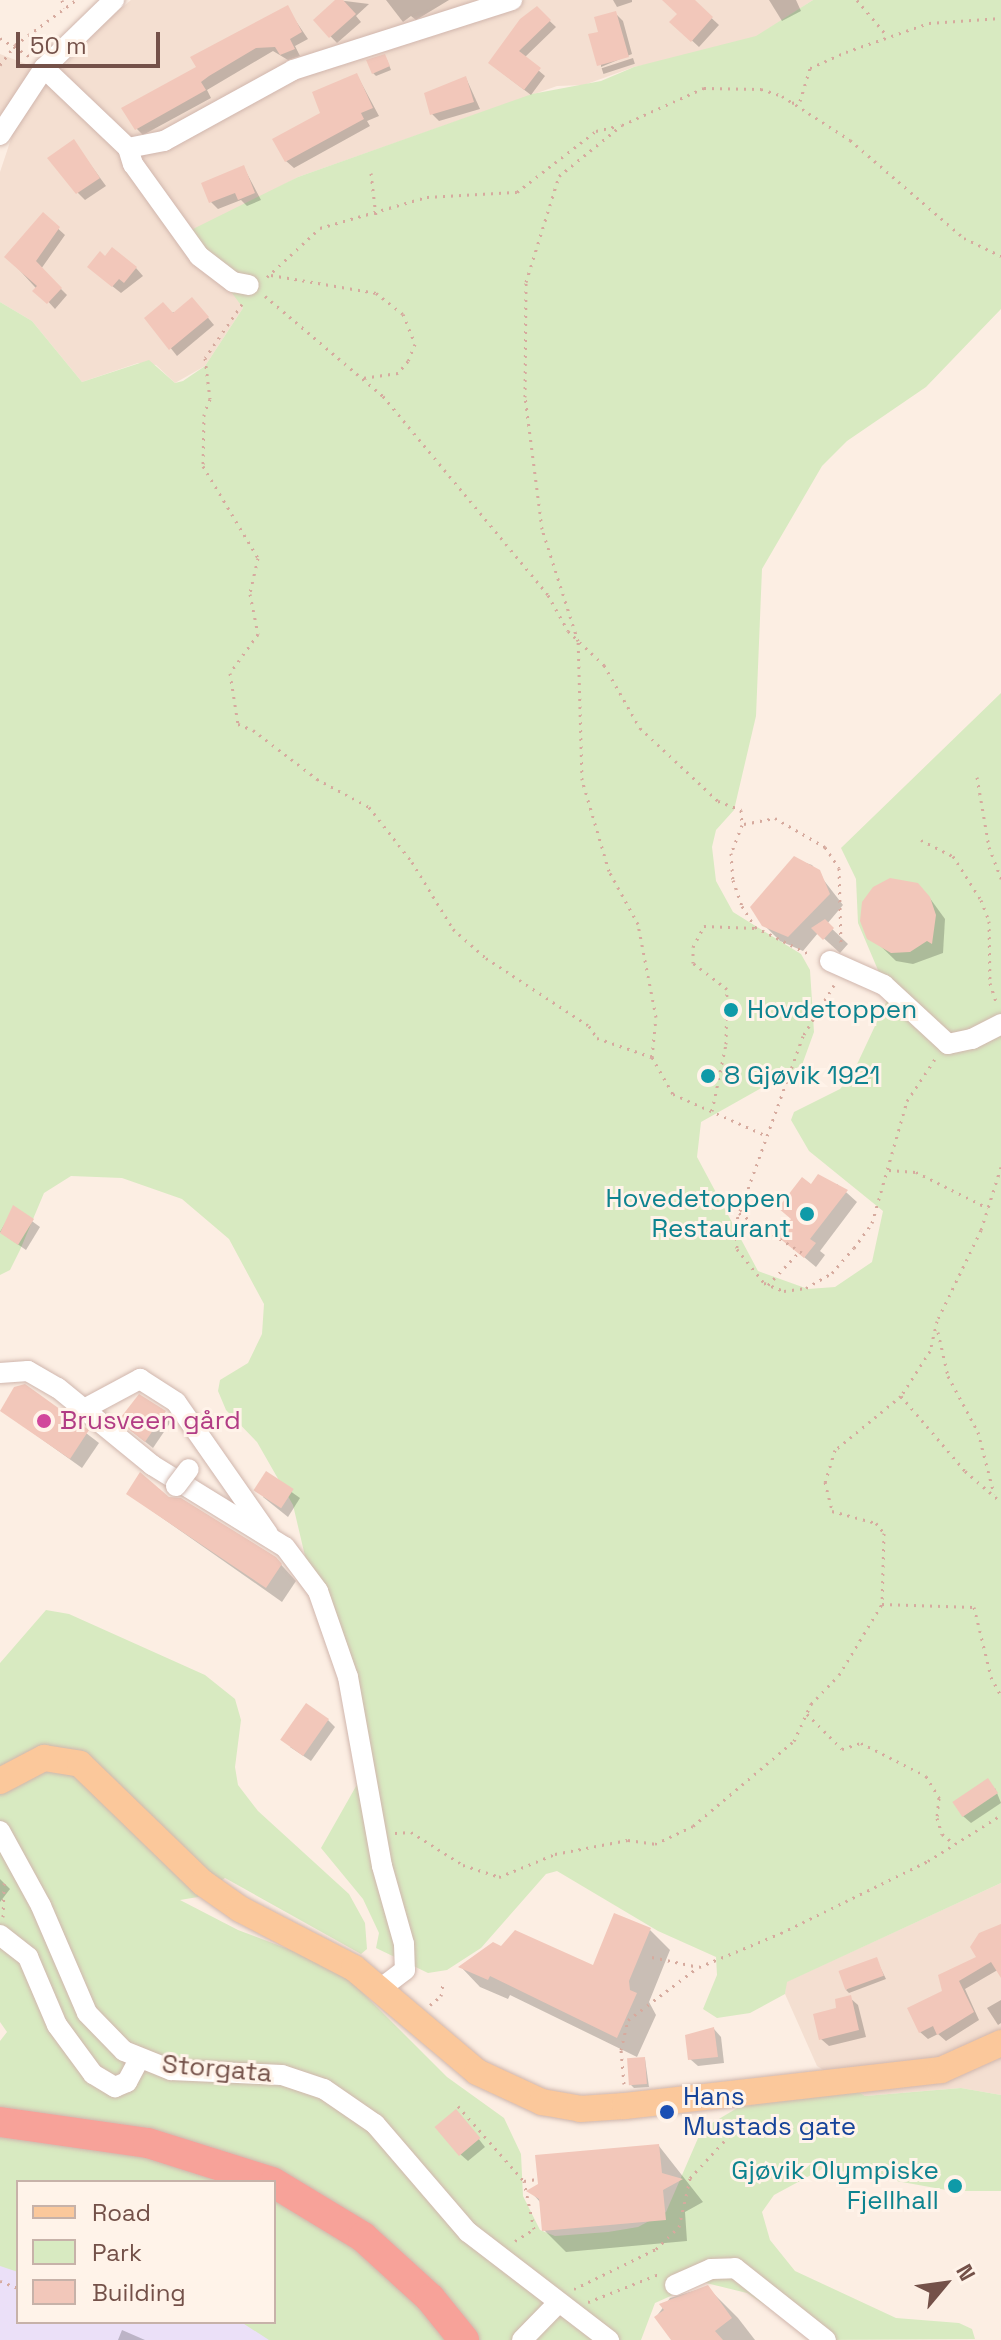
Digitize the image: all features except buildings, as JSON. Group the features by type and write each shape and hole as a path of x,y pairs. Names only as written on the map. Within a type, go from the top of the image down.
{"highway":[{"path":"0,2122 148,2143 267,2180"},
{"path":"276,2184 374,2246 430,2298 464,2340"}],"main road":[{"path":"0,1781 44,1758 80,1764 203,1883 240,1909 354,1968 477,2072 522,2096 580,2109 941,2070 1001,2043"}],"street":[{"path":"0,135 44,68 114,0"},
{"path":"128,148 164,141 293,70 512,0"},
{"path":"44,68 128,148 133,164 199,256 233,282 250,288"},
{"path":"839,964 884,985 948,1044 972,1039 1001,1024"},
{"path":"0,1373 28,1371 84,1409 152,1465 268,1534 298,1560 335,1629 376,1836 404,1944 405,1970 380,1989"},
{"path":"84,1409 140,1379 176,1402 268,1534"},
{"path":"176,1486 207,1445"},
{"name":"Storgata","path":"0,1831 25,1874 87,2013 124,2051 171,2070 282,2075 324,2089 375,2124 468,2232 563,2300 609,2340"},
{"path":"0,1935 28,1957 57,2025 93,2074 115,2087 127,2082 139,2059"},
{"path":"675,2285 711,2269 735,2268 826,2340"},
{"path":"528,2332 563,2300"}],"path":[{"path":"62,0 64,8"},
{"path":"0,65 15,45 76,0"},
{"path":"857,0 888,37"},
{"path":"792,103 800,101 810,68 929,23 1001,18"},
{"path":"0,38 15,45 44,68"},
{"path":"652,1057 597,1038 589,1026 486,958 453,929 412,862 369,807 317,779 273,743 238,724 230,673 258,634 250,594 258,558 203,466 204,414 210,399 205,358 246,299 250,288 320,228 376,216 427,197 517,192 596,131 622,125 704,88 761,89 792,103 850,140 964,238 1001,256"},
{"path":"622,125 559,176 526,282 525,397 542,529 578,641 582,780 609,871 638,924 656,1017 652,1057 673,1094 767,1136"},
{"path":"371,173 376,216"},
{"path":"270,274 376,293 403,314 415,344 408,361 398,373 362,378"},
{"path":"250,288 383,396 467,502 513,550 578,641 604,665 640,728 718,801 741,810 742,825 731,853 733,880 757,928"},
{"path":"977,777 989,847 1001,879"},
{"path":"742,825 754,818 775,818 825,847 839,868 843,912 839,964 803,1036 739,1213 737,1249 747,1267 768,1285 784,1291 806,1288 832,1273 872,1223 907,1101 948,1044"},
{"path":"921,840 953,856 981,900 989,921 990,983 1001,1011"},
{"path":"712,1111 726,1044 727,989 693,963 693,947 704,926 757,928 839,964"},
{"path":"376,1836 411,1832 463,1865 499,1877 579,1848 628,1840 655,1844 693,1826 794,1741 807,1714 839,1675 882,1604 884,1533 876,1523 832,1511 826,1501 825,1469 835,1450 901,1396 930,1351 988,1208 1001,1167"},
{"path":"887,1170 916,1172 988,1208"},
{"path":"739,1213 801,1253 768,1285"},
{"path":"937,1329 948,1376 978,1432 994,1494"},
{"path":"901,1396 965,1471 1001,1502"},
{"path":"882,1604 974,1607 991,1677 1001,1696"},
{"path":"807,1714 842,1749 861,1743 926,1776 939,1798 942,1834 954,1844"},
{"path":"623,2066 628,2020 699,1967 781,1933 954,1844 1001,1815"},
{"path":"0,1924 1,1892"},
{"path":"652,1957 699,1967"},
{"path":"458,2106 524,2181 526,2204 539,2203"},
{"path":"563,2300 656,2249 679,2227 690,2178 730,2135 741,2111"},
{"path":"524,2181 537,2179"},
{"path":"517,2250 516,2239 534,2229 532,2203"}],"shaded area":[{"path":"131,0 813,0 756,37 722,49 634,67 584,85 557,86 298,177 250,203 235,293 243,308 205,366 175,383 156,365 138,363 82,382 32,321 0,302 0,172 12,136 0,120 0,54 57,76 89,36"},
{"path":"1001,1883 1001,2095 961,2088 865,2096 817,2066 785,1994 786,1982"},
{"path":"0,2221 16,2226 16,2324 276,2323 309,2340 0,2340"}],"green space":[{"path":"813,0 1001,0 1001,309 926,387 847,441 822,466 762,569 756,716 734,810 716,830 712,847 716,881 733,912 801,954 810,970 814,1032 802,1065 701,1122 697,1157 758,1271 808,1289 835,1287 872,1262 883,1211 809,1151 791,1120 794,1112 840,1089 852,1075 889,996 858,923 856,879 841,848 1001,693 1001,1883 787,1982 785,1994 750,2013 717,2018 703,2009 717,1975 716,1957 658,1931 557,1871 546,1874 481,1948 447,1970 428,1973 376,1948 379,1933 363,1899 321,1848 359,1781 336,1620 305,1556 293,1505 257,1442 226,1410 218,1391 220,1380 248,1363 262,1334 264,1304 229,1239 182,1199 122,1178 71,1176 44,1193 10,1270 0,1275 0,302 32,321 82,382 149,360 175,383 183,381 205,366 243,308 192,238 193,229 298,177 532,94 601,81 634,67 756,36"},
{"path":"46,1610 69,1614 205,1675 235,1699 241,1720 235,1767 238,1785 258,1811 349,1894 365,1923 367,1949 361,1954 225,1878 198,1897 180,1900 238,1930 338,1968 447,2077 504,2118 521,2154 523,2196 540,2230 555,2236 608,2232 638,2227 666,2212 702,2129 739,2107 854,2089 865,2096 961,2088 1001,2095 1001,2191 952,2191 824,2168 774,2195 762,2212 770,2240 795,2271 896,2318 959,2323 972,2329 975,2339 817,2340 747,2293 702,2282 655,2303 641,2340 269,2340 244,2324 276,2324 276,2180 16,2180 16,2271 0,2266 0,2041 7,2032 0,2022 0,1663"}],"place":[{"name":"Hovdetoppen","path":"731,1010"},
{"name":"8 Gjøvik 1921","path":"708,1076"},
{"name":"Hovedetoppen Restaurant","path":"807,1214"},
{"name":"Brusveen gård","path":"44,1421"},
{"name":"Hans Mustads gate","path":"667,2112"},
{"name":"Gjøvik Olympiske Fjellhall","path":"955,2186"}]}
